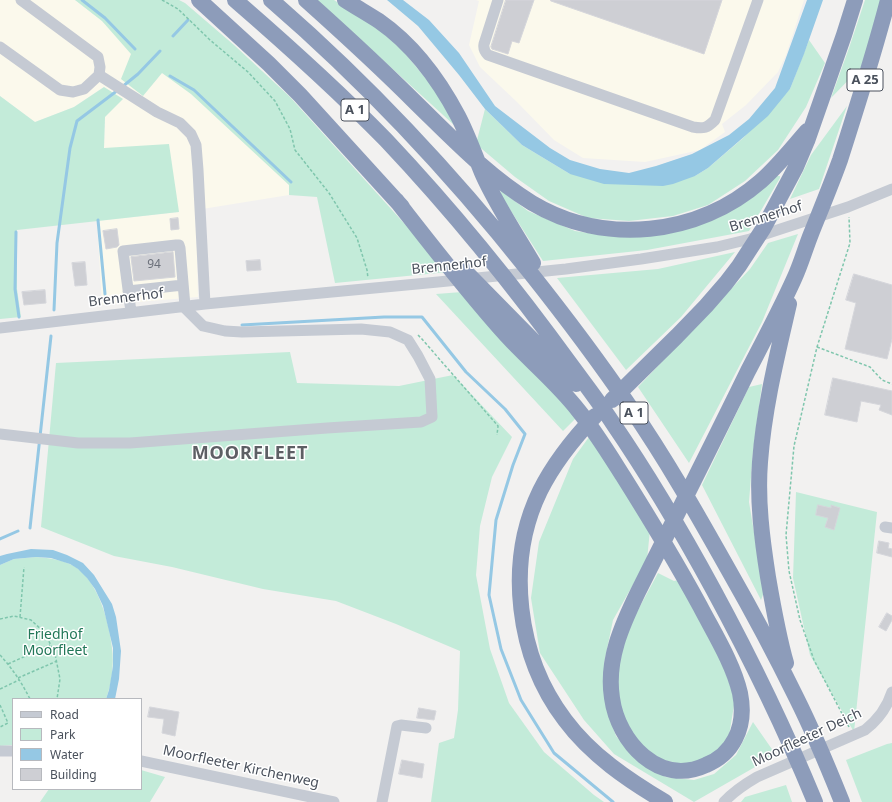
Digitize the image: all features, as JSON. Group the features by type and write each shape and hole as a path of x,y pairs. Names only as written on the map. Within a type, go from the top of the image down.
{"highway":[{"path":"188,0 233,32"},
{"path":"199,0 269,64 300,95 396,200 612,421"},
{"name":"A 1","path":"235,0 282,41 385,140 450,211 496,265 524,301 612,421 684,536 735,629 797,759 815,802"},
{"name":"A 1","path":"271,0 354,76 402,125 469,198 596,358 631,408 702,521 756,619 796,698 842,802"},
{"path":"306,0 372,59 433,119 498,179 532,203 564,218 584,224 605,228 631,230 672,226 698,219 722,208 761,182 777,166 813,124"},
{"path":"345,0 379,22 403,41 423,63 444,90 459,118 484,176 499,206 559,310"},
{"name":"A 25","path":"813,124 855,0"},
{"name":"A 25","path":"795,277 825,200 846,138 877,42 888,0"},
{"path":"665,802 608,764 578,736 565,721 539,677 524,631 521,606 520,562 527,528 539,492 566,450 606,405 702,311 747,255 770,218 796,167 813,124"},
{"path":"396,200 490,318 561,389 595,433 648,516 688,584 718,640 734,674 742,706 741,722 736,738 727,751 715,761 694,770 673,770 649,761 630,742 621,728 611,697 610,680 615,646 622,624 628,613 658,552 696,477 795,277"},
{"path":"795,277 768,400 760,463 760,496 761,530 773,606 781,646 796,698"}],"street":[{"path":"0,47 60,90 73,92 84,89 99,75 100,67 98,57 21,0"},
{"path":"498,0 484,44 485,52 488,55 701,128 706,127 715,120 758,0"},
{"path":"99,75 157,112 180,123 191,134 196,145 205,304"},
{"name":"Brennerhof","path":"0,328 184,306 566,269 641,259 717,247 770,233 848,207 892,190"},
{"path":"0,434 78,443 130,443 421,422 432,417 430,379 408,340 390,332 361,329 242,332 225,331 203,326 184,306 179,246 176,245 123,252 130,312"},
{"path":"128,291 183,285"},
{"name":"Moorfleeter Deich","path":"724,802 742,785 757,776 854,736 865,730 877,720 888,703 892,692"},
{"path":"382,802 396,726 401,724 426,728"},
{"path":"0,751 12,751"},
{"name":"Moorfleeter Kirchenweg","path":"142,761 334,802"}],"path":[{"path":"162,0 178,9 210,40 248,72 275,102 290,129 295,150 329,193 357,238 367,270 370,288"},
{"path":"848,207 850,243 817,347 794,446 786,535 789,571 800,620 814,660 854,736"},
{"path":"417,334 498,426 497,435"},
{"path":"817,347 870,367 882,380 892,384"},
{"path":"20,618 24,567"},
{"path":"0,619 14,616 31,620 45,634 55,654 60,679 57,698"},
{"path":"8,664 50,645"},
{"path":"0,655 19,679 29,698"},
{"path":"0,689 56,660"},
{"path":"0,705 8,723 0,727"}],"shaded area":[{"path":"0,0 75,0 102,21 132,54 143,95 162,73 191,94 289,185 289,195 196,210 198,297 102,305 97,221 179,212 104,148 104,87 74,107 35,122 0,96"},
{"path":"476,0 804,0 786,55 778,72 746,105 722,124 725,132 700,150 645,162 583,158 554,140 480,67 469,45 479,1"}],"green space":[{"path":"75,0 179,0 185,3 234,45 290,97 448,272 335,283 317,197 289,195 289,185 191,94 162,73 143,96 121,79 131,54 102,21"},
{"path":"317,0 334,0 374,25 403,51 442,98 454,125"},
{"path":"865,0 881,0 864,64 831,98 849,48"},
{"path":"809,40 825,63 806,107 778,150 745,181 708,205 673,216 629,221 588,218 549,201 515,177 476,144 485,109 522,145 570,174 695,176 708,168 742,139 790,89"},
{"path":"104,87 123,99 105,117 104,148 169,144 179,212 17,230 17,289 21,317 0,319 0,96 35,122 74,107"},
{"path":"847,106 819,189 790,199 811,155"},
{"path":"777,176 780,176 780,178 749,231 647,250 543,261 502,197 500,190 528,211 575,231 609,236 668,232 718,218 745,201"},
{"path":"798,234 762,322 689,463 638,387 750,269 768,243"},
{"path":"735,252 681,317 626,370 557,278 658,269"},
{"path":"462,292 578,416 563,431 436,294"},
{"path":"290,352 297,383 399,386 453,375 512,437 492,477 480,526 476,575 490,649 509,703 544,752 604,802 431,802 439,743 454,738 458,710 460,651 336,601 263,589 172,567 114,556 41,527 56,363"},
{"path":"762,384 753,452 749,502 764,592 761,600 702,485 749,387"},
{"path":"589,437 650,530 647,560 613,620 604,664 607,710 616,736 640,763 666,777 694,780 714,774 736,755 753,722 776,755 694,802 614,754 584,720 540,653 531,598 539,542 573,459"},
{"path":"796,492 877,512 854,732 810,655 793,578"},
{"name":"Friedhof Moorfleet","path":"36,557 57,560 72,565 85,575 97,593 102,604 111,638 113,667 106,698 12,698 12,745 0,746 0,565 14,559"},
{"path":"658,573 674,581 679,580 718,652 735,699 729,736 717,753 688,766 656,758 636,741 626,722 619,702 616,669 631,623"},
{"path":"892,743 892,802 862,802 846,760"},
{"path":"142,770 165,777 150,802 40,802 48,790 142,790"},
{"path":"786,785 792,802 741,802 745,797"}],"water":[{"path":"387,0 403,0 429,20 459,53 495,106 550,148 570,160 600,169 629,173 692,154 729,135 749,119 775,88 807,0 823,0 790,89 768,116 708,168 695,176 663,186 604,184 570,174 522,145 485,109 418,26"},
{"path":"31,549 53,550 83,563 94,575 112,604 116,617 121,651 119,679 115,698 106,698 113,666 113,648 103,606 95,589 87,578 78,569 70,564 51,558 36,557 14,559 0,565 0,556"}],"building":[{"path":"506,0 534,0 519,43 512,41 508,54 492,49 491,47"},
{"path":"551,0 722,0 704,54"},
{"path":"178,218 179,229 171,230 170,219"},
{"path":"117,229 119,245 117,247 106,249 103,231"},
{"path":"173,252 175,277 134,281 131,257"},
{"path":"260,260 261,270 247,271 246,261"},
{"path":"85,262 87,285 75,286 72,263"},
{"path":"854,274 892,285 892,339 887,359 845,349 856,303 846,300"},
{"path":"45,290 46,303 24,305 22,292"},
{"path":"833,378 892,391 892,415 879,410 881,405 861,401 857,422 825,415"},
{"path":"818,505 831,508 831,505 840,508 834,530 825,527 828,518 816,515"},
{"path":"879,541 889,543 888,548 892,549 892,557 877,553"},
{"path":"887,613 892,616 892,620 886,631 879,627"},
{"path":"150,707 179,712 175,736 162,733 164,719 148,717"},
{"path":"419,708 436,711 434,720 417,718"},
{"path":"402,760 424,764 422,778 399,774"}],"waterway":[{"path":"82,0 105,18 135,49"},
{"path":"173,36 188,20"},
{"path":"122,87 138,74 160,51"},
{"path":"170,76 194,90 291,182"},
{"path":"54,310 57,243 70,148 77,121 118,90"},
{"path":"98,220 105,294"},
{"path":"16,232 15,289 19,317"},
{"path":"242,325 384,317 422,317 466,372 505,409 525,434 513,465 496,520 489,595 501,649 521,700 554,753 613,802"},
{"path":"30,528 51,336"},
{"path":"0,539 18,531"}],"district":[{"name":"MOORFLEET","path":"250,454"}]}
